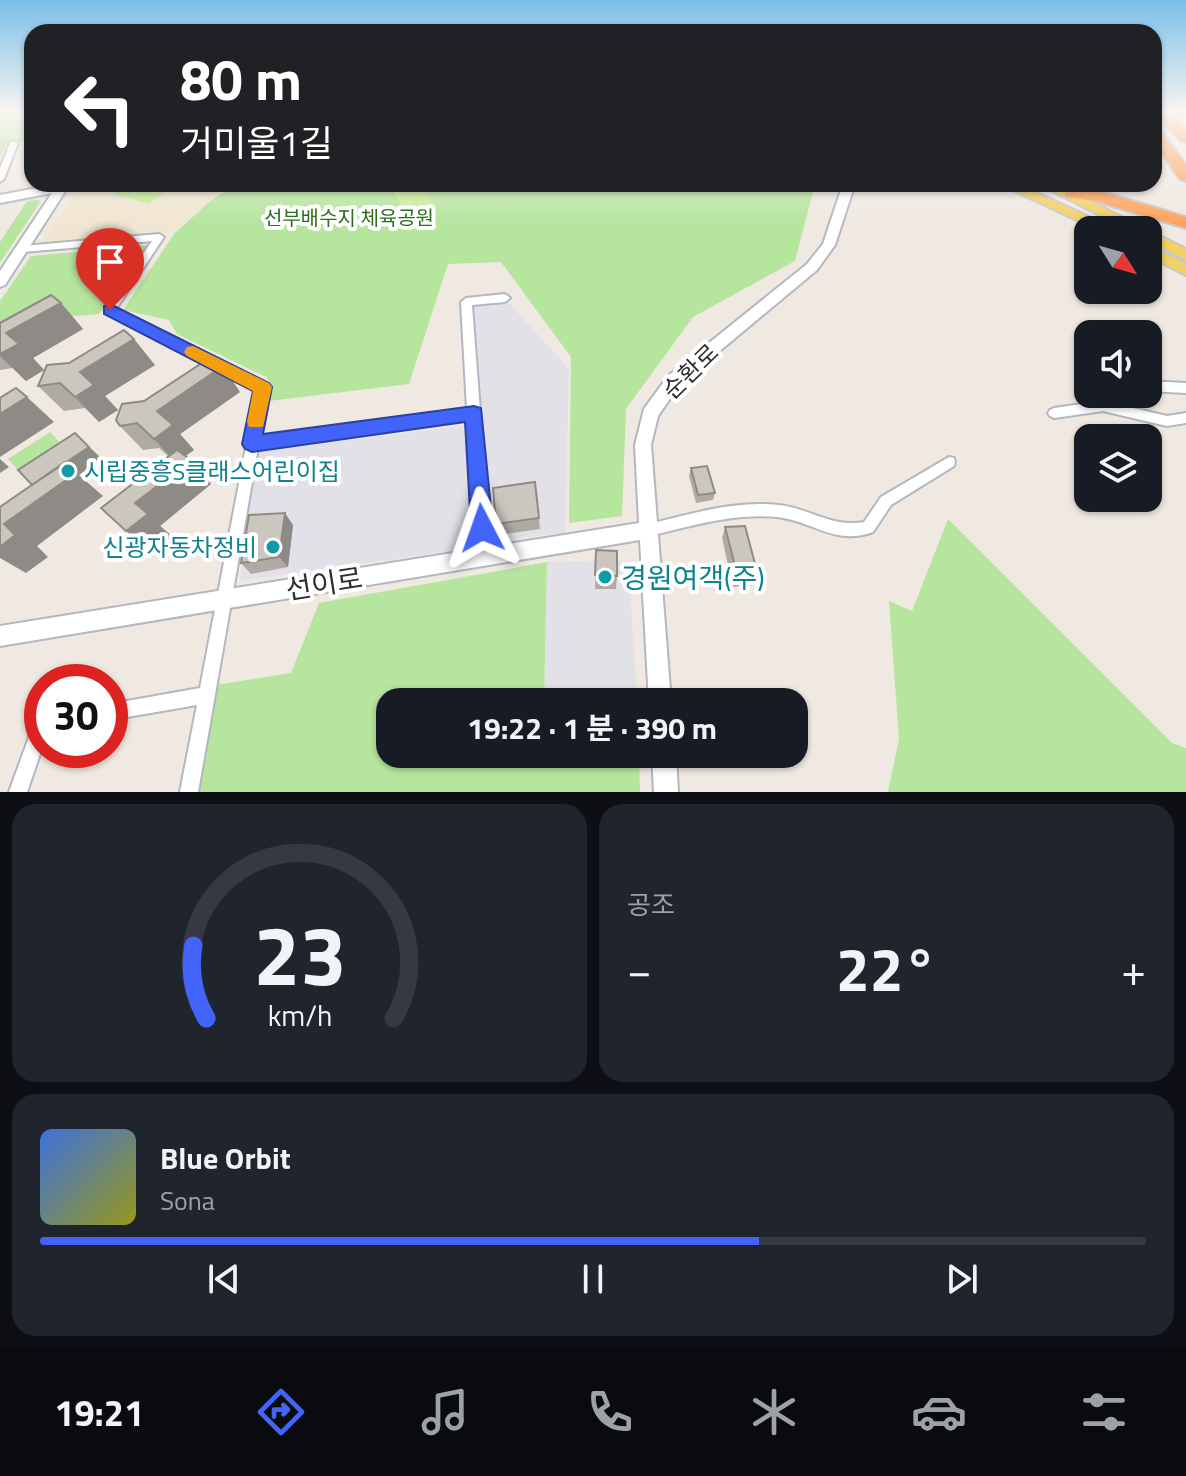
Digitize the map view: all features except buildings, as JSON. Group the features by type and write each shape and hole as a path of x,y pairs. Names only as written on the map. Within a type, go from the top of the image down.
{"highway":[{"path":"1167,149 1186,176"},
{"path":"1072,194 1097,196 1186,223"}],"main road":[{"path":"0,199 36,192"},
{"path":"0,282 62,192"},
{"name":"순환로","path":"659,688 643,445 650,414 674,380 812,267 829,245 846,192"},
{"path":"1014,192 1074,219"},
{"path":"1025,192 1079,216"},
{"path":"1039,192 1093,216"},
{"path":"1067,192 1114,216"},
{"path":"1162,246 1184,265"},
{"path":"1162,252 1184,265"},
{"path":"1162,257 1184,265"},
{"name":"선이로","path":"0,636 649,530"},
{"path":"665,768 666,792"}],"street":[{"path":"0,179 11,149"},
{"path":"23,249 159,237 110,310 263,387 189,792"},
{"path":"484,557 466,302 505,298"},
{"path":"1162,387 1186,388"},
{"path":"1054,413 1103,406 1154,419 1186,418"},
{"path":"252,444 474,413"},
{"path":"649,530 721,513 780,511 850,533 868,528 886,501 949,462"},
{"path":"128,709 206,695"},
{"path":"18,792 26,768"}],"shaded area":[{"path":"76,192 221,192 172,232 40,245"},
{"path":"506,300 569,369 565,533 491,541 474,306"},
{"path":"463,426 477,547 240,581 256,452"},
{"path":"619,560 629,569 636,688 544,688 547,562"}],"green space":[{"path":"115,192 165,192 149,204 112,194"},
{"name":"선부배수지 체육공원","path":"223,192 813,192 795,261 693,317 626,409 622,516 569,523 571,357 501,262 448,264 409,384 269,401 272,385 266,377 177,334 169,320 123,310 174,234"},
{"path":"394,192 426,192 434,204 406,212"},
{"path":"27,201 41,201 0,263 0,242"},
{"path":"149,245 99,314 10,322 0,332 0,301 31,256"},
{"path":"50,432 65,448 22,475 8,459"},
{"path":"948,519 1172,743 1186,748 1186,792 888,792 899,739 889,601 912,611"},
{"path":"547,562 544,688 376,688 376,768 639,768 640,792 199,792 216,685 291,673 319,603"}],"slow traffic":[{"path":"193,352 263,387 256,422"}],"place":[{"name":"시립중흥S클래스어린이집","path":"68,471"},
{"name":"신광자동차정비","path":"273,547"},
{"name":"경원여객(주)","path":"605,577"}],"route":[{"path":"110,310 263,387 252,444 474,413 482,528"}]}
